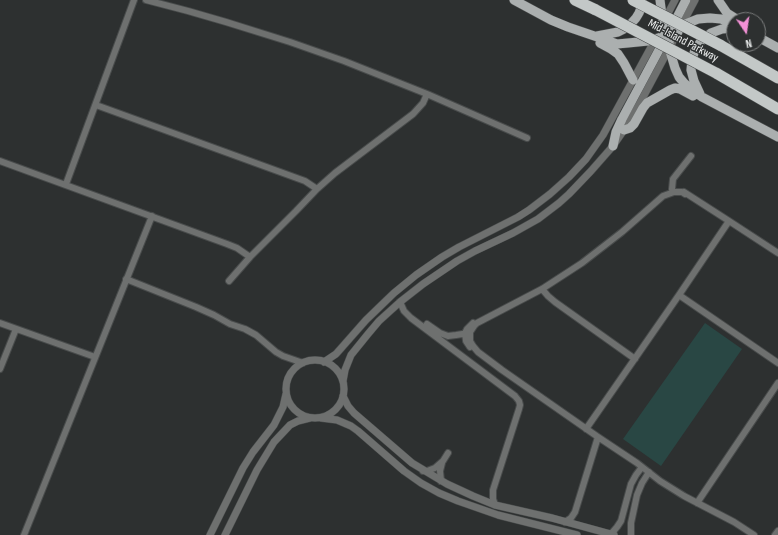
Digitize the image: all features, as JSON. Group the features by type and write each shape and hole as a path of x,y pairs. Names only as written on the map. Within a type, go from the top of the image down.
{"highway":[{"name":"Mid-Island Parkway","path":"575,0 716,73 778,109"},
{"name":"Mid-Island Parkway","path":"633,0 720,45 778,78"}],"main road":[{"path":"514,0 568,27 617,44 634,43 667,33 698,19 710,18 726,21"},
{"path":"591,35 618,32 628,27 639,13 642,0"},
{"path":"660,0 669,48 675,68 679,77 684,83 702,97 778,137"},
{"path":"613,146 616,132 622,119 686,0"},
{"path":"718,0 727,12"},
{"path":"702,97 694,81 691,70 695,50 701,41 711,33 726,29"},
{"path":"591,35 593,40 618,54 633,80"},
{"path":"766,41 778,48"},
{"path":"624,130 630,128 634,124 647,103 672,89 677,88 683,90 708,106 713,107 717,105"}],"street":[{"path":"66,184 134,0"},
{"path":"146,0 207,16 310,49 427,94 527,138"},
{"path":"663,22 675,0"},
{"path":"324,362 336,354 366,320 416,275 442,257 518,217 559,187 578,168 595,147 610,123 633,80 667,33 695,0"},
{"path":"321,418 334,411 341,403 344,387 344,370 351,355 375,326 399,303 423,284 457,262 475,251 513,233 548,211 580,183 613,146 624,130 642,101 669,48"},
{"path":"228,281 317,189 335,173 413,114 420,107 427,94"},
{"path":"96,105 305,181 317,189"},
{"path":"672,189 673,179 691,156"},
{"path":"0,161 227,244 237,248 250,257"},
{"path":"754,535 734,522 672,489 472,349 467,344 465,338 474,326 484,318 542,289 582,263 635,222 666,191 672,189 679,190 778,253"},
{"path":"660,198 666,194 674,192 682,192 685,194"},
{"path":"24,535 152,216"},
{"path":"586,429 729,221"},
{"path":"126,279 196,307 230,324 245,329 256,335 276,352 303,363"},
{"path":"542,289 555,302 635,359"},
{"path":"679,294 778,363"},
{"path":"391,296 399,303 404,312 411,318 515,396 519,401 519,409 493,490 495,505"},
{"path":"0,323 95,357"},
{"path":"427,324 440,333 448,336 468,333"},
{"path":"0,369 16,329"},
{"path":"210,535 243,468 253,452 274,425 283,407 289,376 297,366 315,360 324,362 333,366 337,370 343,381"},
{"path":"697,503 778,383"},
{"path":"286,394 293,408 301,414 311,418"},
{"path":"343,396 348,406 354,413 412,463 441,481 495,505 613,535 621,521 633,479 642,467"},
{"path":"225,535 257,470 274,442 290,425 298,421 311,418 337,420 351,426 404,471 427,486 458,502 498,515 577,535"},
{"path":"566,522 575,512 598,437"},
{"path":"423,470 428,471 435,468 448,454"},
{"path":"441,481 440,471 443,461"},
{"path":"631,535 631,523 637,495 649,472"},
{"path":"628,493 633,492 637,495"},
{"path":"575,512 580,526"},
{"path":"775,535 778,531"}],"shaded area":[{"path":"705,323 742,349 661,466 623,439"}]}
